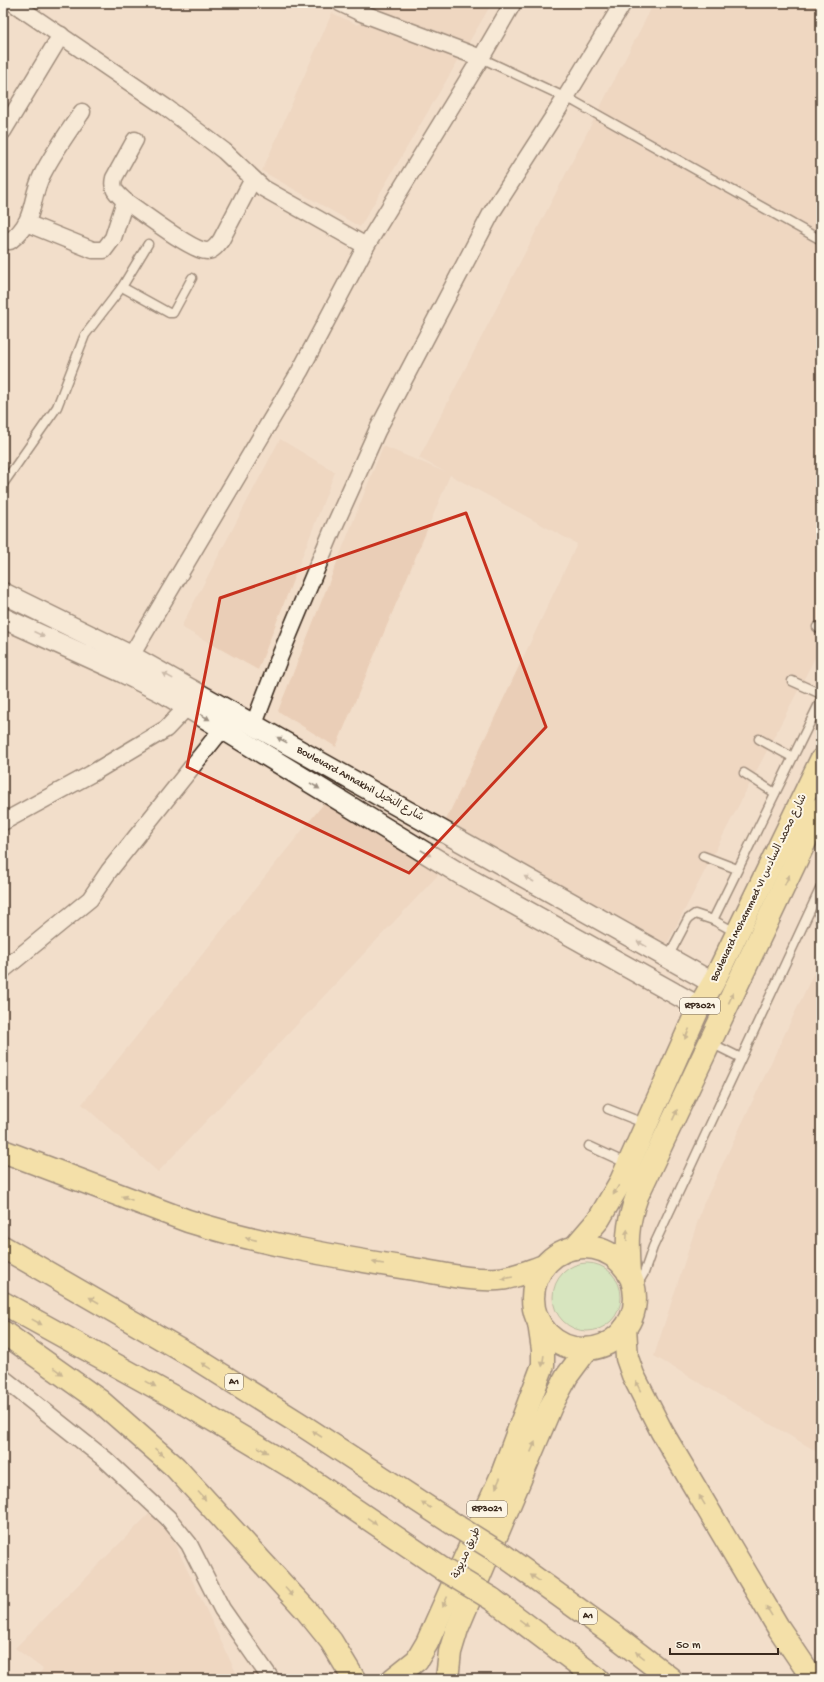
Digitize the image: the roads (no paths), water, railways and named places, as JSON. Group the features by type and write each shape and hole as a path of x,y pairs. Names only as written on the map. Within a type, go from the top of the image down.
{"highway":[{"name":"Boulevard Mohammed VI شارع محمد السادس","path":"574,1248 599,1219 621,1181 699,1007 713,983 821,760"},
{"name":"Boulevard Mohammed VI شارع محمد السادس","path":"632,1282 627,1237 630,1214 637,1196 821,808"},
{"path":"3,1151 188,1221 219,1231 281,1246 341,1258 479,1279 506,1278 544,1266"},
{"name":"A1","path":"3,1247 195,1358 306,1427 503,1555 614,1635 671,1679"},
{"name":"RP3021","path":"587,1247 606,1252 616,1259 632,1282 635,1302 633,1313 625,1328 608,1343 598,1348 570,1348 559,1343 546,1333 534,1312 532,1294 537,1276 554,1256 574,1248 587,1247"},
{"path":"3,1303 188,1405 288,1465 444,1570 492,1600 598,1679"},
{"name":"طريق مديونة","path":"394,1679 417,1660 427,1643 501,1477 543,1365 543,1350 539,1323"},
{"path":"625,1328 627,1358 633,1375 659,1426 778,1627 813,1679"},
{"path":"3,1332 100,1401 175,1467 306,1610 331,1641 354,1679"},
{"name":"طريق مديونة","path":"447,1679 450,1652 457,1629 551,1406 567,1376 587,1349"},
{"path":"397,1679 414,1679"}],"street":[{"path":"13,3 167,108 224,151 263,188 366,246"},
{"path":"340,3 363,8 481,58"},
{"path":"126,664 300,371 366,246 481,58 512,3"},
{"path":"254,724 333,529 378,431 492,212 624,3"},
{"path":"5,123 61,35"},
{"path":"3,239 10,241 19,234 26,223 33,206 41,176 82,112"},
{"path":"135,140 114,178 112,186 125,201 193,247 207,251 215,248 221,240 253,179"},
{"path":"26,223 93,250 104,250 113,238 125,201"},
{"name":"Boulevard Annakhil شارع النخيل","path":"3,593 126,664 164,693 462,875 699,1007"},
{"name":"Boulevard Annakhil شارع النخيل","path":"3,618 126,664 254,724 713,983"},
{"path":"3,822 91,774 166,729 187,707"},
{"path":"3,970 90,899 109,871 223,728"},
{"path":"3,1378 106,1460 168,1518 189,1544 222,1609 271,1679"}],"lane":[{"path":"481,58 566,97 821,240"},
{"path":"3,484 57,407 84,334 122,287 148,244"},
{"path":"122,287 169,313 173,313 192,278"},
{"path":"792,681 821,694"},
{"path":"713,920 821,700"},
{"path":"759,739 792,757"},
{"path":"744,773 775,793"},
{"path":"703,856 737,869"},
{"path":"632,1282 644,1273 653,1247 821,887"},
{"path":"667,958 688,918 695,914 713,920 737,933"},
{"path":"710,1042 741,1058"},
{"path":"608,1109 646,1124"},
{"path":"589,1146 629,1164"}]}
